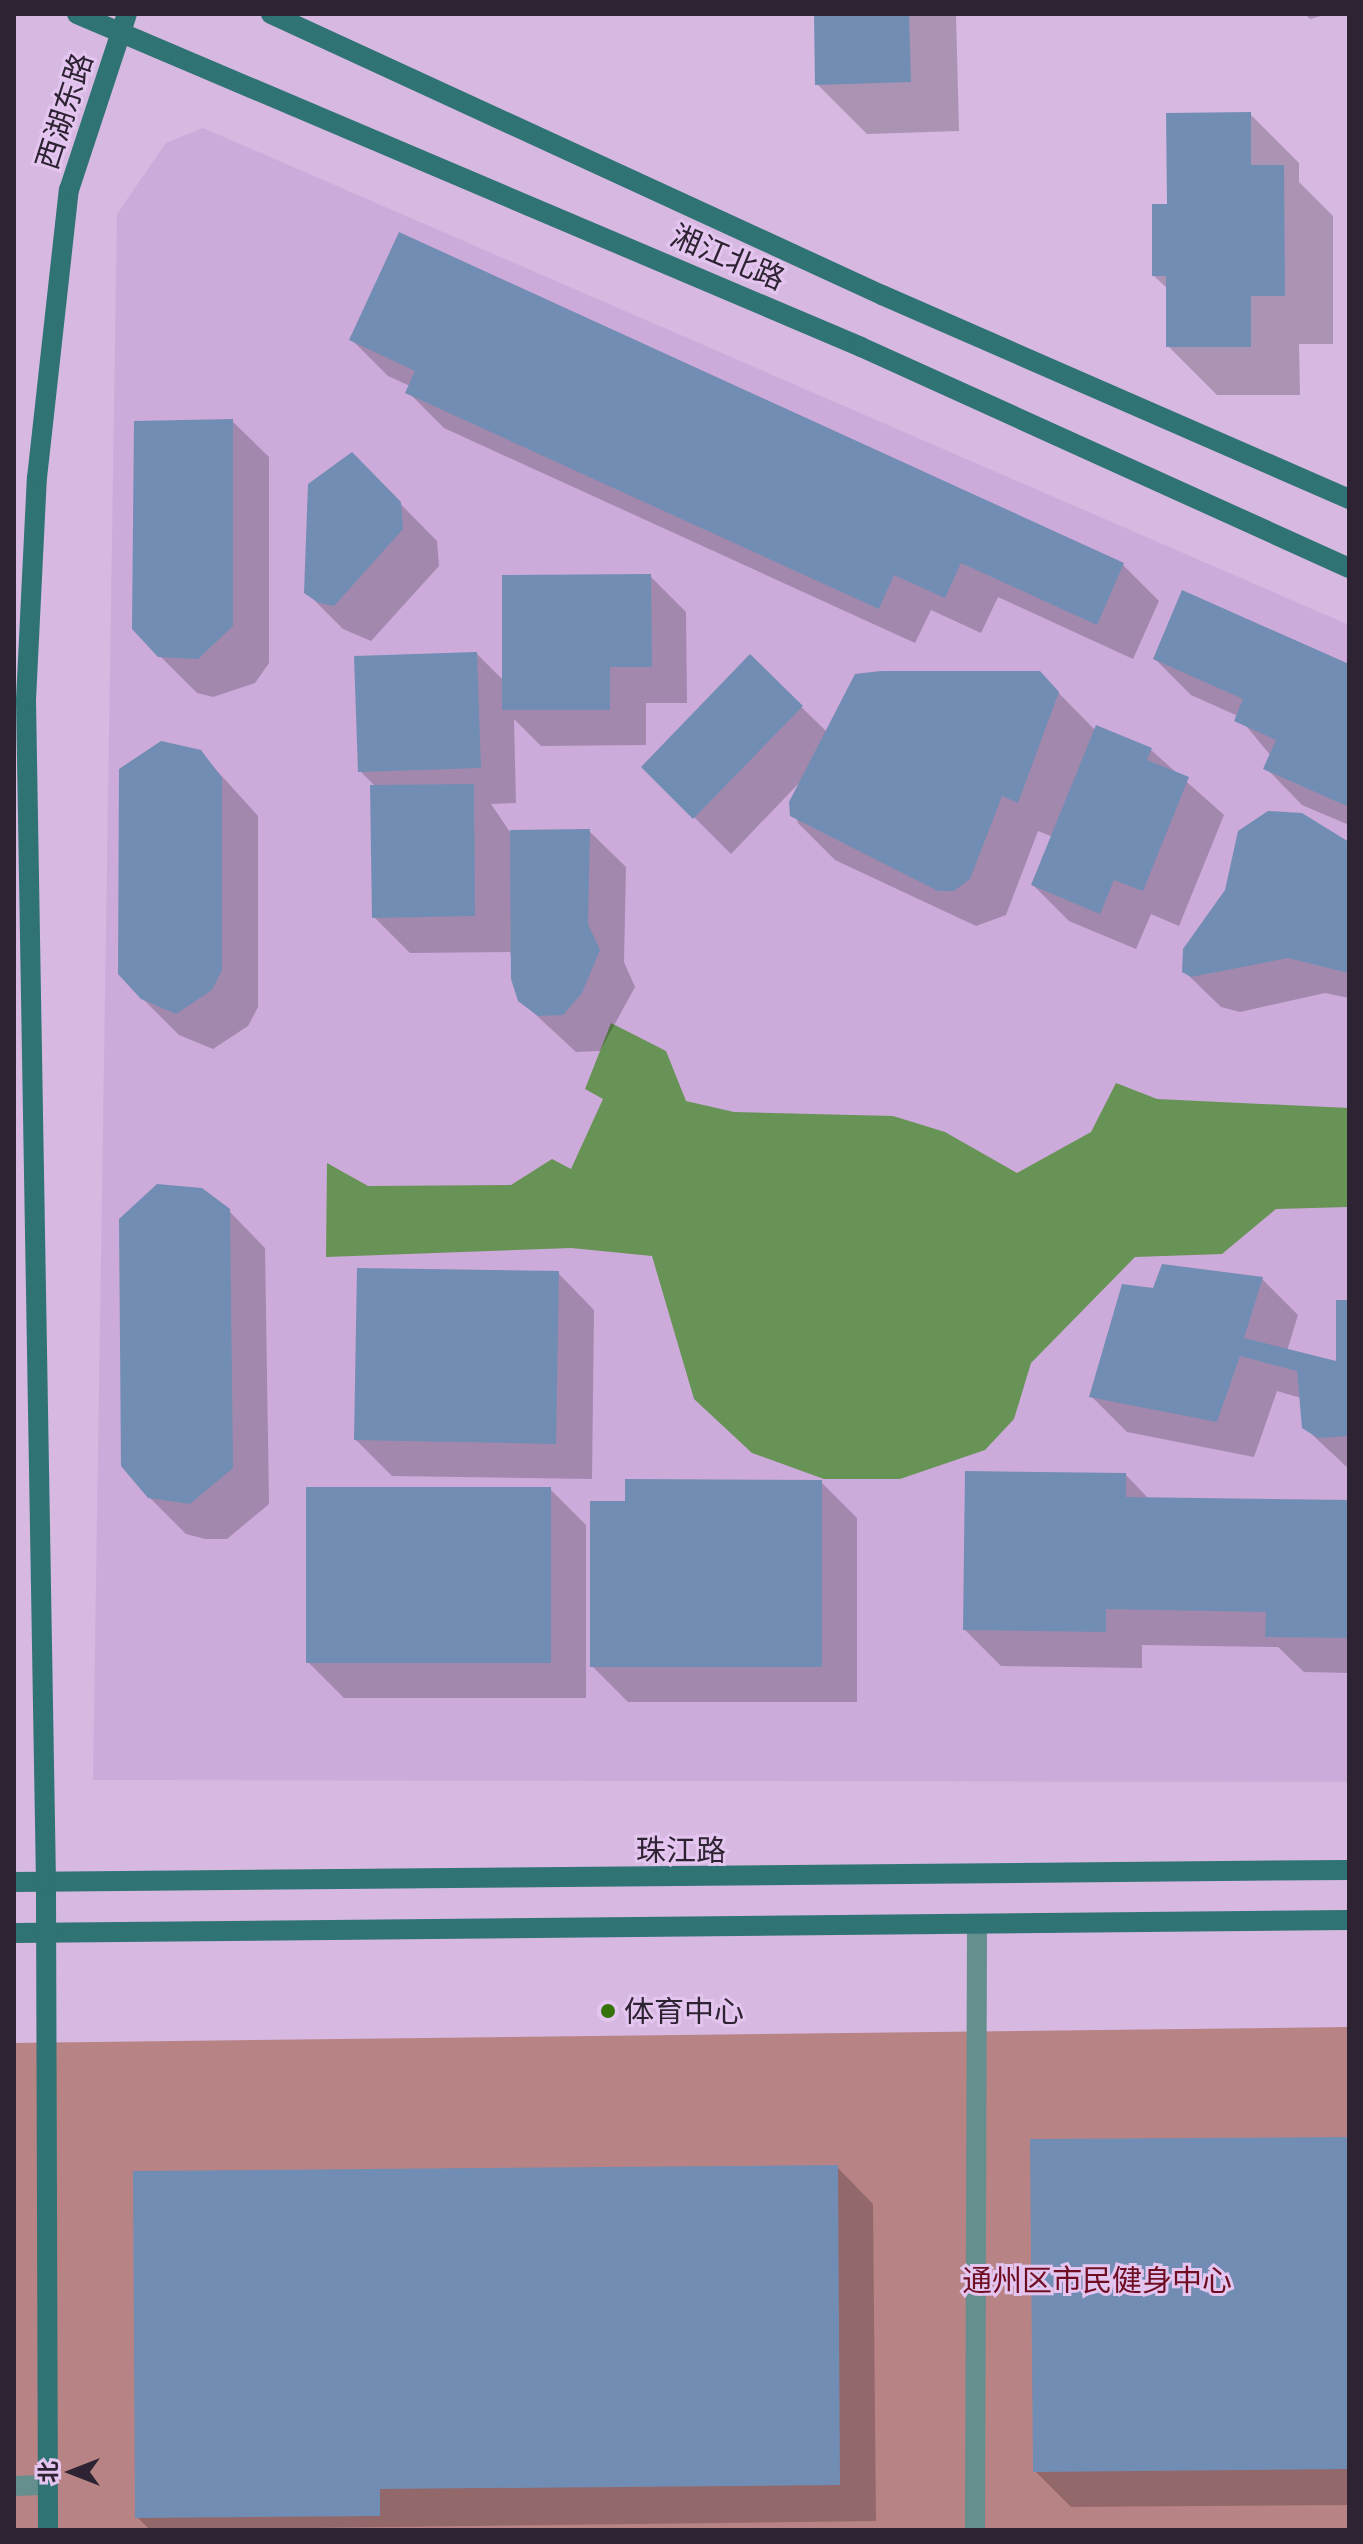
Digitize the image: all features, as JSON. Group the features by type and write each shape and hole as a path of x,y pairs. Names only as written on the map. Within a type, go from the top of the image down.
{"street":[{"name":"湘江北路","path":"77,14 125,21 861,347 1349,568"},
{"name":"湘江北路","path":"271,14 882,295 1349,499"},
{"name":"西湖东路","path":"48,2530 46,1882 26,700 37,478 69,190 125,21"},
{"name":"珠江路","path":"14,1882 1349,1870"},
{"path":"14,1933 1349,1920"}],"lane":[{"path":"975,2530 977,1925"},
{"path":"14,2486 47,2485"}],"shaded area":[{"path":"203,128 1349,625 1349,1782 93,1780 117,214 166,143"},
{"path":"611,1023 666,1051 686,1101 734,1112 893,1116 945,1132 1017,1173 1091,1132 1116,1083 1157,1099 1349,1108 1349,1207 1276,1209 1222,1254 1135,1257 1031,1363 1014,1419 985,1450 900,1479 824,1479 752,1453 694,1399 652,1256 571,1248 326,1257 327,1163 368,1186 511,1185 552,1159 571,1169 603,1099 585,1089"}],"green space":[{"name":"通州区市民健身中心","path":"1349,2027 1349,2530 14,2530 14,2043"}],"building":[{"path":"814,14 909,14 911,82 815,85"},
{"path":"1251,112 1251,165 1284,165 1285,296 1251,296 1251,347 1166,347 1166,276 1152,276 1152,204 1167,204 1166,113"},
{"path":"399,232 1124,563 1097,625 961,563 945,598 894,575 879,609 405,393 415,371 349,340"},
{"path":"233,419 233,626 198,659 158,657 132,629 134,421"},
{"path":"352,452 401,502 403,529 334,606 319,603 304,593 308,484"},
{"path":"651,574 652,667 610,667 610,710 502,710 502,575"},
{"path":"1182,590 1349,664 1349,807 1263,769 1276,740 1234,721 1243,699 1153,659"},
{"path":"477,652 481,768 358,772 354,656"},
{"path":"750,654 803,706 693,819 641,767"},
{"path":"881,671 1040,671 1059,692 1018,803 1002,796 970,879 954,891 938,891 790,816 789,802 855,674"},
{"path":"1096,725 1152,748 1147,760 1189,777 1143,891 1114,880 1100,914 1031,885"},
{"path":"161,741 201,750 222,778 222,970 212,990 176,1014 141,999 118,974 119,769"},
{"path":"474,784 475,916 372,918 370,785"},
{"path":"1268,811 1302,813 1349,842 1349,973 1288,958 1191,977 1182,972 1183,949 1225,890 1238,831"},
{"path":"590,829 588,924 600,950 582,993 563,1015 538,1016 518,1001 511,979 510,830"},
{"path":"157,1184 202,1188 230,1209 233,1468 190,1504 148,1498 121,1466 119,1219"},
{"path":"1162,1264 1263,1277 1244,1338 1336,1361 1336,1300 1349,1300 1349,1436 1318,1438 1302,1428 1297,1371 1240,1356 1217,1422 1089,1397 1122,1284 1153,1288"},
{"path":"357,1268 559,1271 556,1444 354,1440"},
{"path":"965,1471 1126,1473 1126,1497 1349,1500 1349,1638 1265,1637 1266,1612 1106,1609 1106,1632 963,1630"},
{"path":"625,1479 822,1480 822,1667 590,1667 590,1501 625,1501"},
{"path":"306,1487 551,1487 551,1663 306,1663"},
{"path":"1349,2137 1349,2469 1033,2472 1030,2139"},
{"path":"838,2165 840,2485 380,2489 380,2516 135,2518 133,2171"}],"place":[{"name":"体育中心","path":"608,2011"}]}
